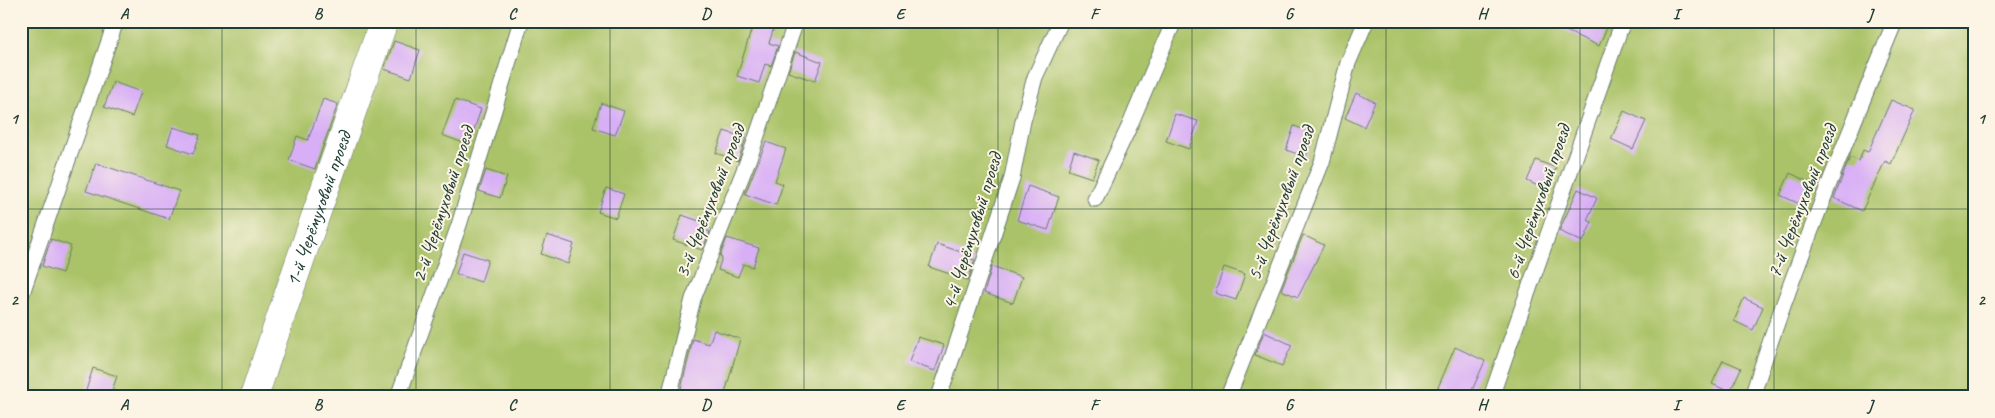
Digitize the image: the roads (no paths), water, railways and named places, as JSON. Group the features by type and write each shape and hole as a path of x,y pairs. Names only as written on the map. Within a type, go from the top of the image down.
{"street":[{"name":"1-й Черёмуховый проезд","path":"254,397 293,276 322,201 384,21"}],"lane":[{"path":"21,296 116,21"},
{"name":"2-й Черёмуховый проезд","path":"398,397 458,226 521,21"},
{"name":"3-й Черёмуховый проезд","path":"669,397 693,300 752,150 796,21"},
{"name":"4-й Черёмуховый проезд","path":"939,397 1012,178 1023,121 1035,77 1061,21"},
{"path":"1095,199 1129,127 1174,21"},
{"name":"5-й Черёмуховый проезд","path":"1228,397 1322,162 1348,62 1366,21"},
{"name":"6-й Черёмуховый проезд","path":"1491,397 1623,21"},
{"name":"7-й Черёмуховый проезд","path":"1752,397 1777,319 1832,174 1895,21"}]}
